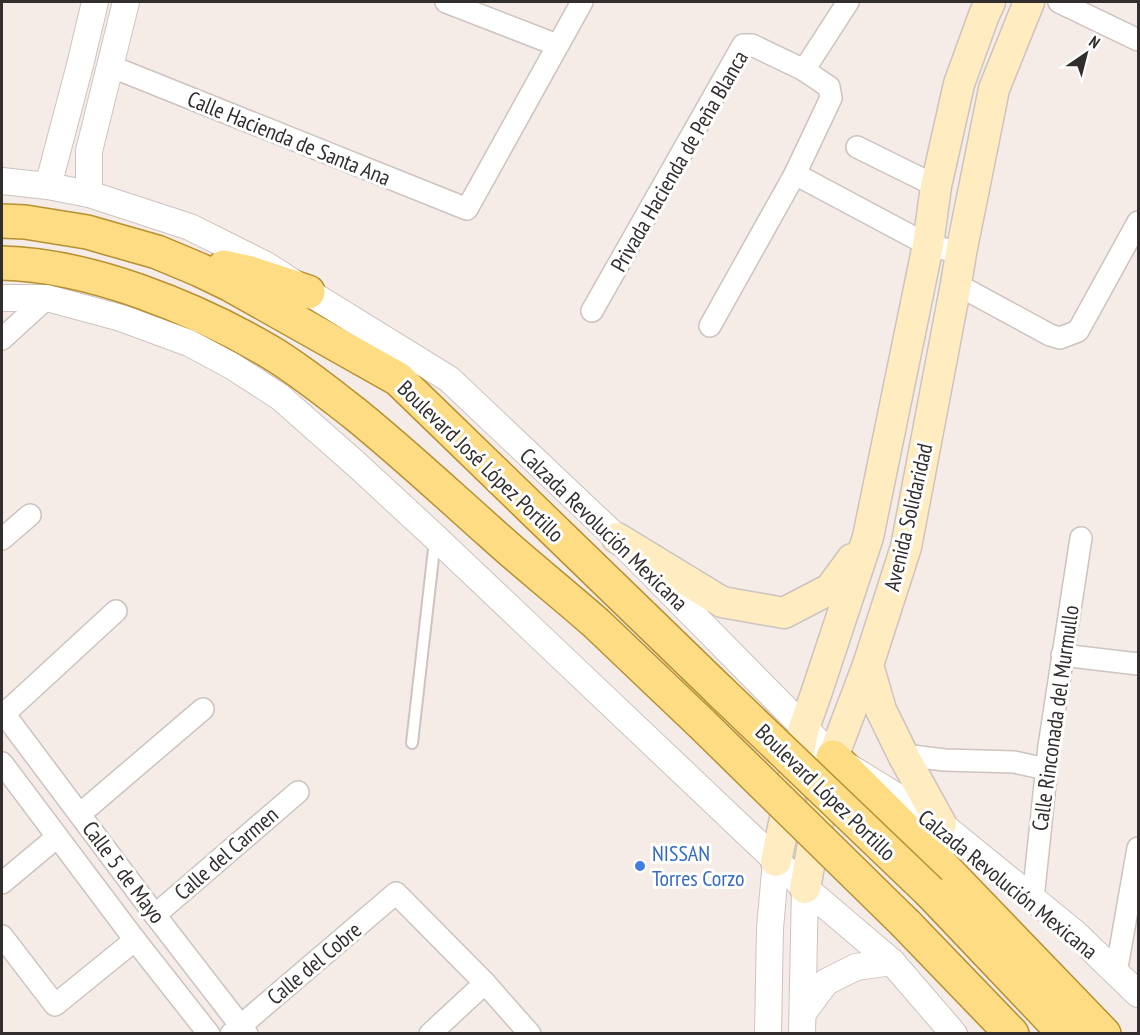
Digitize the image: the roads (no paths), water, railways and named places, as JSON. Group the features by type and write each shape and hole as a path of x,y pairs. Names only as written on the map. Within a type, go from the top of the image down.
{"main road":[{"name":"Avenida Solidaridad","path":"776,861 804,728 868,537 928,245 936,186 959,84 990,2"},
{"name":"Avenida Solidaridad","path":"805,888 833,757 868,665 906,547 994,88 1029,2"},
{"name":"Boulevard José López Portillo","path":"2,221 25,222 87,232 157,252 231,285 398,379 721,692"},
{"path":"157,252 247,272 308,292"},
{"name":"Boulevard José López Portillo","path":"2,263 92,276 130,288 196,313 271,352 314,382 388,441 596,623 702,724"},
{"path":"617,538 722,602 783,613 830,589 868,537"},
{"path":"868,665 881,710 941,824"},
{"name":"Boulevard López Portillo","path":"721,692 930,892 1065,1034"},
{"name":"Boulevard López Portillo","path":"702,724 906,924 1012,1034"},
{"path":"833,757 951,875 1104,1034"}],"street":[{"path":"48,186 81,65 95,2"},
{"path":"89,194 88,151 126,2"},
{"path":"446,2 557,45 582,2"},
{"path":"804,70 848,2"},
{"path":"1059,2 1138,40"},
{"name":"Calle Hacienda de Santa Ana","path":"110,66 467,209 557,45"},
{"name":"Privada Hacienda de Peña Blanca","path":"592,311 743,45 752,45 804,70 829,87 831,98 795,174 710,327"},
{"path":"857,147 936,186"},
{"path":"795,174 928,245 961,253"},
{"name":"Calzada Revolución Mexicana","path":"2,181 48,186 89,194 190,226 266,265 449,379 617,538 833,757 941,824 1075,933 1138,994"},
{"path":"956,284 1050,335 1060,338 1078,331 1138,222"},
{"path":"2,298 48,298 121,318 189,343 232,366 280,397 435,537 805,888 892,962 954,1034"},
{"path":"2,339 48,298"},
{"path":"2,539 30,515"},
{"name":"Calle Rinconada del Murmullo","path":"1033,899 1046,769 1081,538"},
{"path":"2,714 116,611"},
{"path":"1062,654 1138,664"},
{"path":"80,814 203,709"},
{"name":"Calle 5 de Mayo","path":"2,714 80,814 239,1031"},
{"path":"903,755 945,760 1014,762 1046,769"},
{"name":"Calle 5 de Mayo","path":"2,763 209,1034"},
{"name":"Calle del Carmen","path":"155,915 298,792"},
{"path":"2,883 57,837"},
{"path":"1116,972 1138,848"},
{"name":"Avenida Solidaridad","path":"768,1034 770,928 776,861"},
{"name":"Avenida Solidaridad","path":"803,1024 805,888"},
{"name":"Calle del Cobre","path":"239,1031 396,893 485,983"},
{"path":"2,936 55,1005 135,940"},
{"path":"803,1024 826,982 856,967 892,962"},
{"path":"430,1034 485,983 530,1034"}],"lane":[{"path":"412,743 435,537"}],"place":[{"name":"NISSAN Torres Corzo","path":"640,866"}]}
